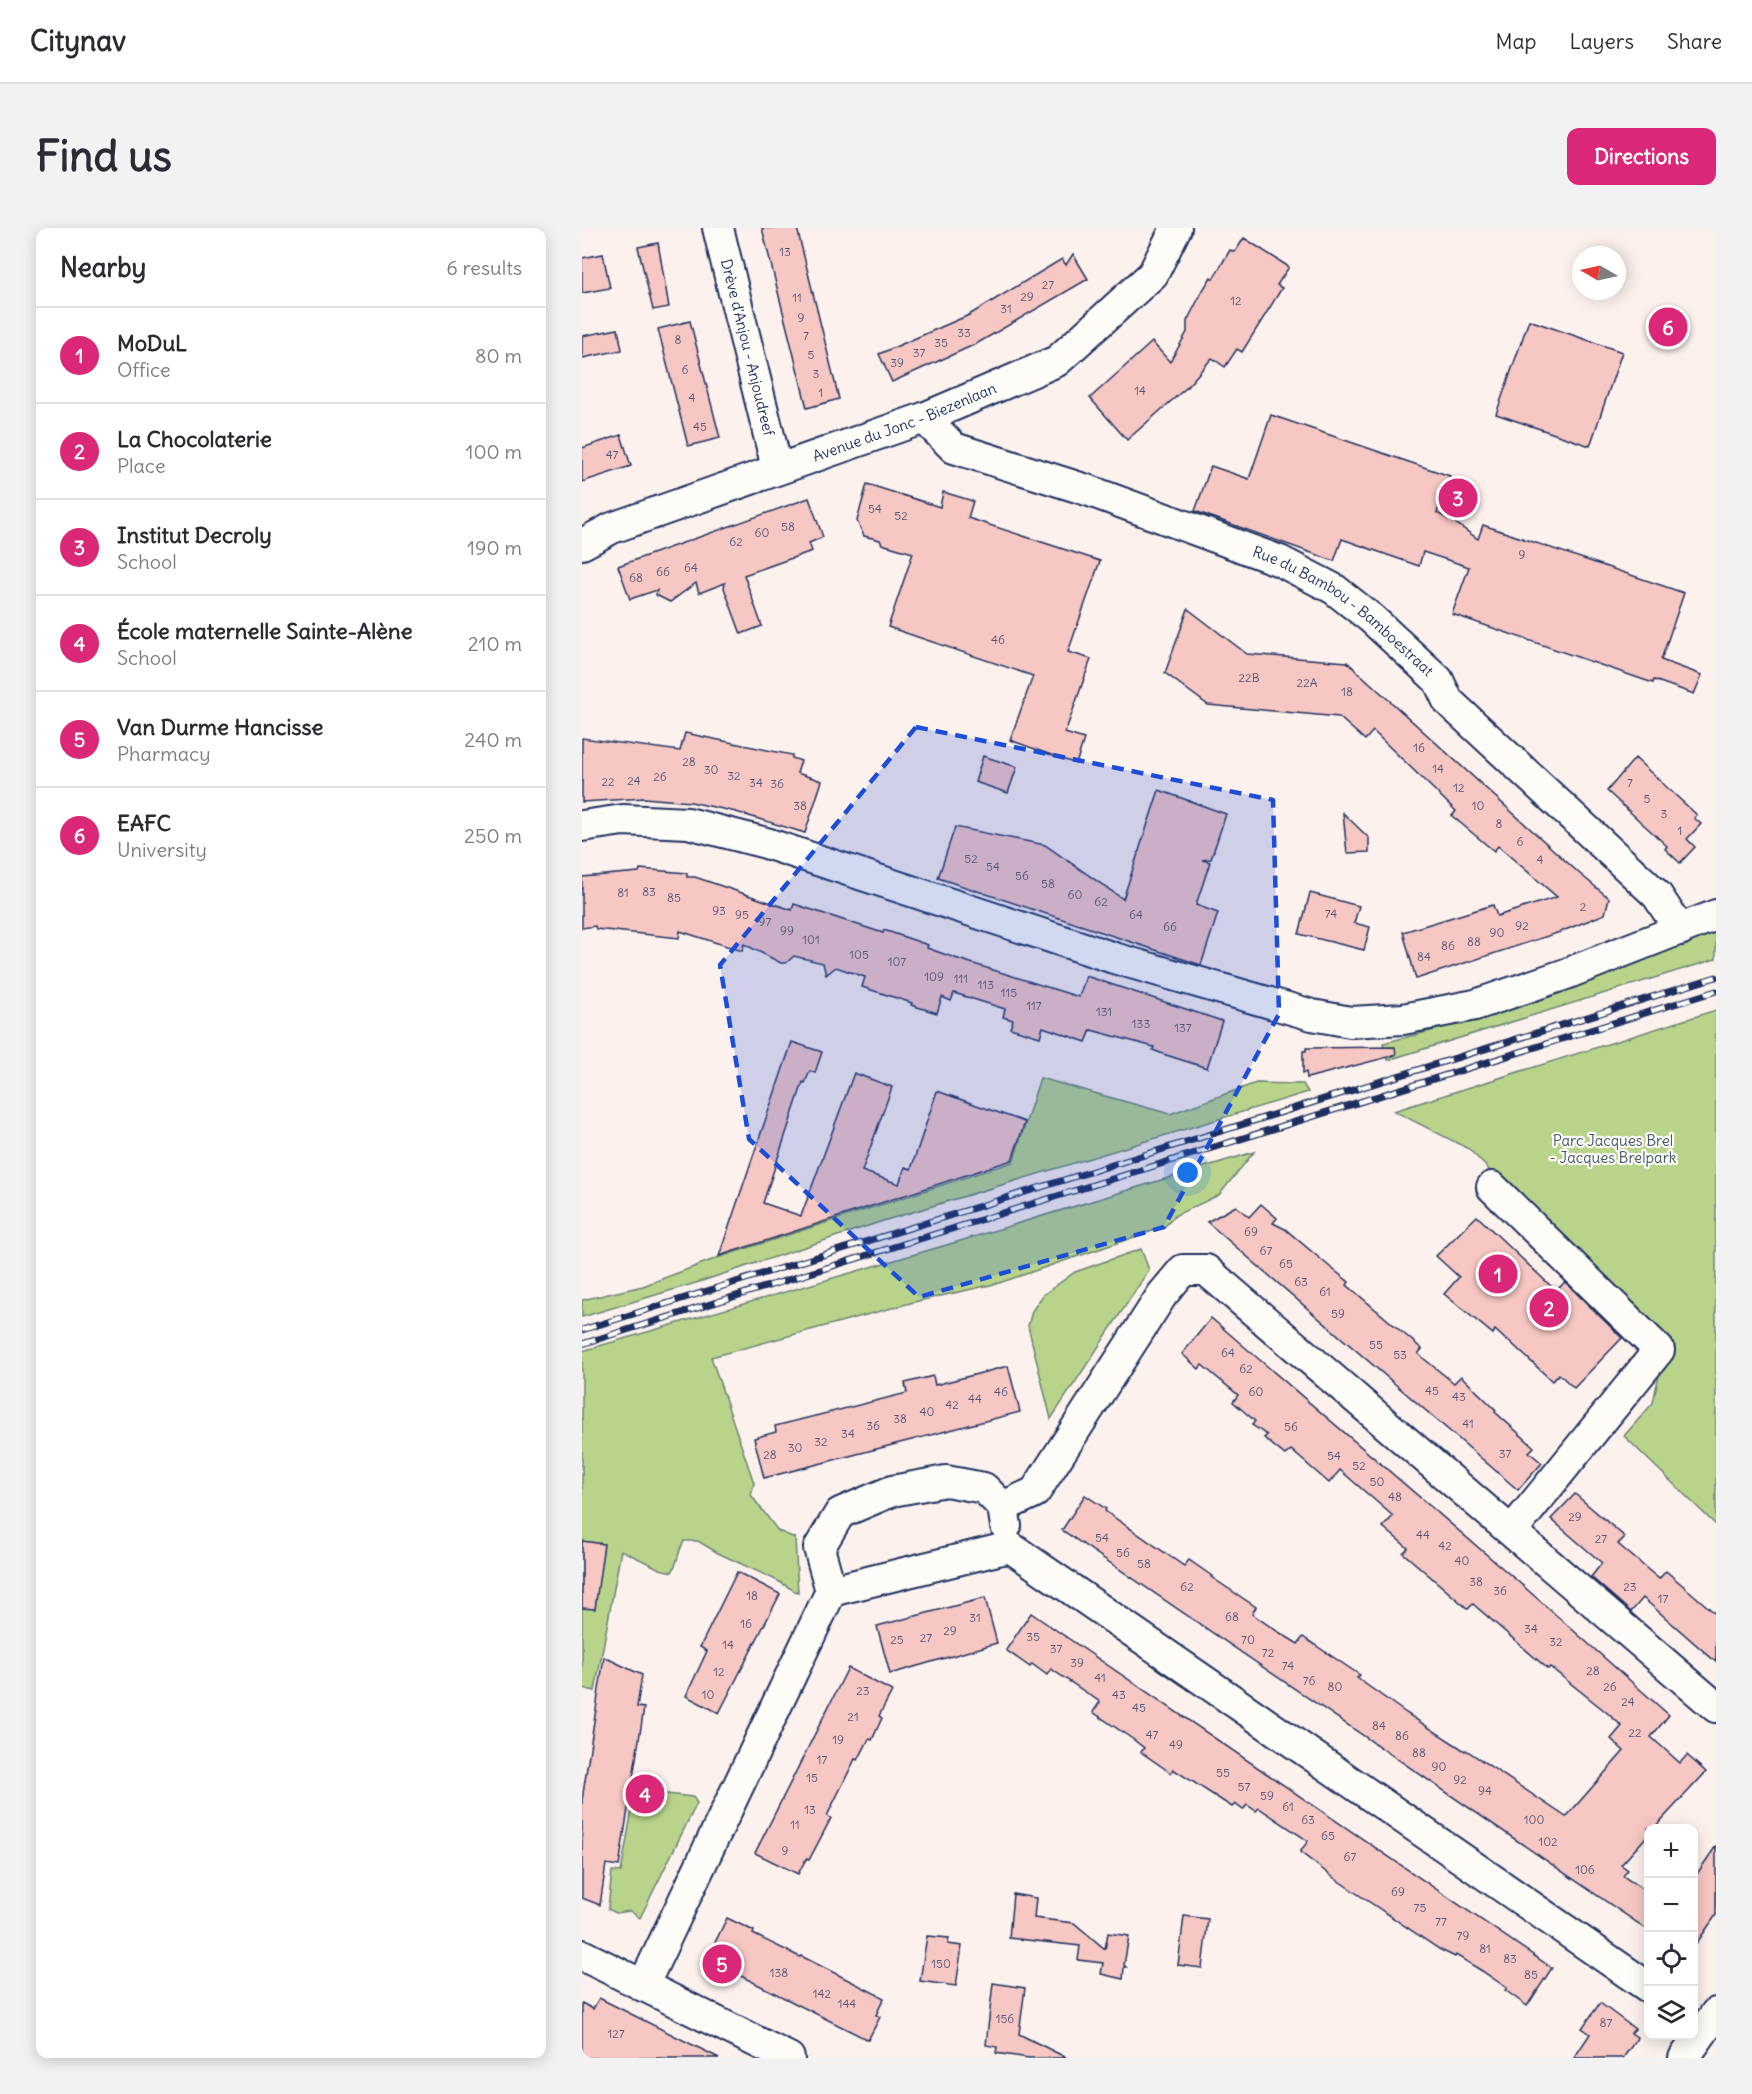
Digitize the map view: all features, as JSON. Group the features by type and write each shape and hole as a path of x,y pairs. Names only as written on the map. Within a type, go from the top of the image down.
{"street":[{"name":"Drève d'Anjou - Anjoudreef","path":"718,228 777,468"},
{"name":"Avenue du Jonc - Biezenlaan","path":"582,544 612,528 924,418 1057,361 1153,274 1176,228"},
{"name":"Rue du Bambou - Bamboestraat","path":"924,418 954,448 1090,491 1280,561 1334,588 1372,619 1438,680 1448,701 1656,895 1680,930"},
{"path":"582,826 623,820 688,823 744,837 1114,958 1312,1015 1351,1022 1403,1019 1475,1005 1566,974 1716,915"},
{"path":"1492,1187 1659,1350 1512,1531"},
{"path":"1003,1507 1035,1492 1162,1295 1183,1270 1206,1270 1716,1707"},
{"path":"643,1986 831,1591 819,1548 840,1513 892,1491 946,1481 984,1488 1003,1507 1010,1547 1647,1986"},
{"path":"831,1591 1010,1547"},
{"path":"582,1955 789,2058"},
{"path":"1684,2058 1705,2019"}],"highlighted area":[{"path":"916,727 1273,800 1279,1014 1164,1227 919,1297 749,1139 720,965"}],"green space":[{"path":"1716,928 1716,959 1388,1060 1383,1043 1439,1029 1607,974 1648,952"},
{"name":"Parc Jacques Brel - Jacques Brelpark","path":"1716,1010 1716,1525 1624,1436 1653,1403 1664,1350 1469,1149 1394,1111"},
{"path":"1040,1078 1170,1114 1256,1083 1303,1084 1308,1092 883,1221 699,1282 582,1317 582,1300 643,1286 720,1257 1013,1162"},
{"path":"1254,1152 1219,1195 1176,1215 1164,1227 999,1283 914,1302 711,1357 754,1483 751,1495 778,1531 795,1538 798,1593 698,1541 684,1541 672,1572 660,1569 621,1550 595,1691 582,1688 582,1351 950,1244"},
{"path":"1141,1249 1149,1270 1051,1419 1028,1326 1032,1311 1043,1295 1075,1272"},
{"path":"639,1791 693,1797 697,1803 640,1918 630,1911 616,1913 608,1909 612,1871 621,1872 635,1793"}],"building":[{"path":"762,228 797,228 839,399 807,408"},
{"path":"1244,238 1289,267 1277,285 1282,288 1242,352 1237,349 1225,367 1212,358 1186,388 1127,440 1090,398 1152,342 1170,362 1187,332 1187,321 1203,290 1211,277 1213,279 1230,250 1235,252"},
{"path":"658,243 669,307 653,310 638,247"},
{"path":"603,254 610,288 582,293 582,258"},
{"path":"1073,254 1088,279 976,344 892,382 879,354 969,315 1062,259 1066,265"},
{"path":"1529,320 1622,352 1590,446 1496,414"},
{"path":"690,321 720,438 688,446 658,329"},
{"path":"618,329 622,350 582,358 582,336"},
{"path":"1271,415 1450,476 1437,513 1478,539 1483,525 1684,593 1661,660 1702,675 1694,694 1654,680 1653,683 1452,614 1469,567 1423,552 1419,566 1342,539 1334,561 1195,511 1211,466 1249,479"},
{"path":"621,435 631,466 582,482 582,448"},
{"path":"867,484 940,507 943,492 973,501 968,518 1100,561 1068,652 1091,659 1065,733 1084,739 1076,764 1010,740 1033,676 888,627 913,553 864,536 857,521"},
{"path":"809,498 823,537 809,543 812,551 744,575 762,626 741,634 724,588 725,583 699,593 696,583 670,602 656,595 657,590 630,599 618,566"},
{"path":"1188,609 1247,654 1347,662 1609,898 1605,914 1560,932 1416,979 1403,932 1493,905 1497,916 1557,897 1498,846 1494,851 1452,816 1456,811 1373,731 1365,740 1339,717 1208,705 1165,673"},
{"path":"685,733 792,755 792,758 801,761 797,773 822,781 805,833 736,812 691,802 644,798 582,802 582,738 680,751"},
{"path":"983,756 1017,767 1008,793 975,782"},
{"path":"1635,758 1697,815 1694,818 1701,824 1687,839 1695,847 1680,863 1665,849 1667,846 1607,791"},
{"path":"1159,790 1226,814 1211,859 1202,860 1210,862 1196,905 1218,913 1201,965 938,878 955,827 1045,845 1123,899"},
{"path":"1343,813 1369,838 1369,852 1347,853"},
{"path":"640,869 687,873 687,877 695,877 792,910 794,904 883,933 884,930 928,945 927,948 955,958 1079,997 1086,976 1222,1021 1207,1068 1163,1054 1153,1050 1154,1047 1091,1030 1086,1042 1043,1027 1040,1037 1010,1028 1013,1020 1003,1017 1005,1009 954,993 951,1001 942,997 937,1013 862,987 865,977 836,967 826,975 823,963 794,956 786,963 781,963 744,944 742,951 680,931 679,938 596,929 595,926 582,928 582,877 639,872"},
{"path":"1310,893 1359,906 1354,923 1370,927 1364,950 1299,934"},
{"path":"792,1042 822,1052 815,1073 810,1071 805,1083 803,1082 763,1203 801,1216 854,1073 892,1087 862,1171 899,1184 905,1167 911,1169 937,1091 1025,1122 1012,1160 719,1256"},
{"path":"1395,1047 1396,1055 1307,1078 1306,1072 1303,1073 1303,1051 1306,1051 1306,1048"},
{"path":"1261,1204 1277,1218 1273,1223 1285,1229 1349,1282 1347,1285 1422,1349 1418,1354 1454,1383 1461,1376 1496,1410 1495,1412 1534,1447 1529,1452 1542,1463 1518,1490 1207,1222 1236,1206 1249,1217"},
{"path":"1477,1216 1556,1291 1565,1282 1622,1338 1574,1388 1559,1374 1552,1381 1508,1340 1495,1330 1493,1334 1444,1294 1459,1277 1436,1256"},
{"path":"1211,1318 1522,1585 1669,1715 1651,1737 1680,1763 1687,1755 1706,1772 1658,1824 1644,1824 1644,1839 1621,1865 1628,1870 1623,1876 1644,1890 1644,1927 1062,1530 1085,1495 1184,1566 1189,1560 1256,1607 1252,1614 1277,1631 1298,1644 1303,1637 1360,1675 1357,1678 1406,1713 1566,1817 1624,1751 1611,1739 1622,1726 1550,1667 1548,1669 1473,1604 1468,1609 1403,1553 1408,1548 1383,1527 1393,1516 1340,1470 1329,1483 1291,1450 1285,1455 1264,1438 1267,1435 1252,1425 1255,1421 1233,1402 1238,1395 1202,1365 1199,1369 1182,1354"},
{"path":"1008,1366 1020,1412 764,1478 754,1438 776,1432 775,1426 907,1393 905,1383 933,1376 935,1385"},
{"path":"1575,1494 1625,1537 1618,1544 1659,1579 1666,1571 1716,1614 1716,1662 1643,1598 1631,1612 1591,1577 1602,1563 1551,1519"},
{"path":"582,1541 604,1544 595,1609 582,1608"},
{"path":"737,1572 780,1594 719,1713 686,1696 707,1651 700,1647"},
{"path":"985,1598 997,1643 890,1674 877,1626"},
{"path":"1031,1613 1552,1968 1527,2006 1505,1990 1507,1988 1482,1971 1456,1955 1455,1957 1439,1949 1334,1878 1300,1852 1308,1841 1259,1808 1256,1811 1247,1805 1243,1810 1235,1804 1232,1807 1173,1769 1171,1773 1141,1752 1144,1748 1134,1740 1093,1712 1100,1702 1051,1669 1047,1675 1032,1664 1030,1667 1006,1650"},
{"path":"604,1657 642,1675 637,1707 644,1708 619,1866 606,1864 600,1905 582,1898 582,1800"},
{"path":"848,1668 892,1691 879,1716 882,1718 872,1740 869,1739 858,1760 855,1759 827,1816 831,1818 809,1860 806,1859 798,1874 755,1853"},
{"path":"1716,1846 1716,1915 1698,1941 1698,1878 1698,1872"},
{"path":"1013,1894 1036,1898 1034,1918 1074,1923 1105,1949 1108,1933 1129,1936 1123,1979 1101,1974 1103,1963 1078,1960 1080,1946 1009,1938"},
{"path":"1184,1916 1208,1919 1202,1968 1178,1965"},
{"path":"727,1918 754,1931 753,1934 884,1998 876,2015 880,2017 868,2040 733,1972 731,1976 705,1963"},
{"path":"927,1936 949,1938 948,1944 962,1946 956,1986 920,1981"},
{"path":"993,1983 1025,1988 1019,2034 1067,2058 1029,2058 996,2053 997,2047 986,2045"},
{"path":"599,1998 719,2058 582,2058 582,2003 593,2009"},
{"path":"1600,2003 1635,2029 1631,2033 1637,2037 1636,2040 1623,2058 1574,2058 1590,2034 1582,2028"}],"railway":[{"path":"582,1330 1716,977"},
{"path":"582,1344 1716,991"}],"place":[{"name":"EAFC","path":"1668,327"},
{"name":"Institut Decroly","path":"1458,498"},
{"name":"MoDuL","path":"1498,1274"},
{"name":"La Chocolaterie","path":"1549,1308"},
{"name":"École maternelle Sainte-Alène","path":"645,1794"},
{"name":"Van Durme Hancisse","path":"722,1964"}]}
